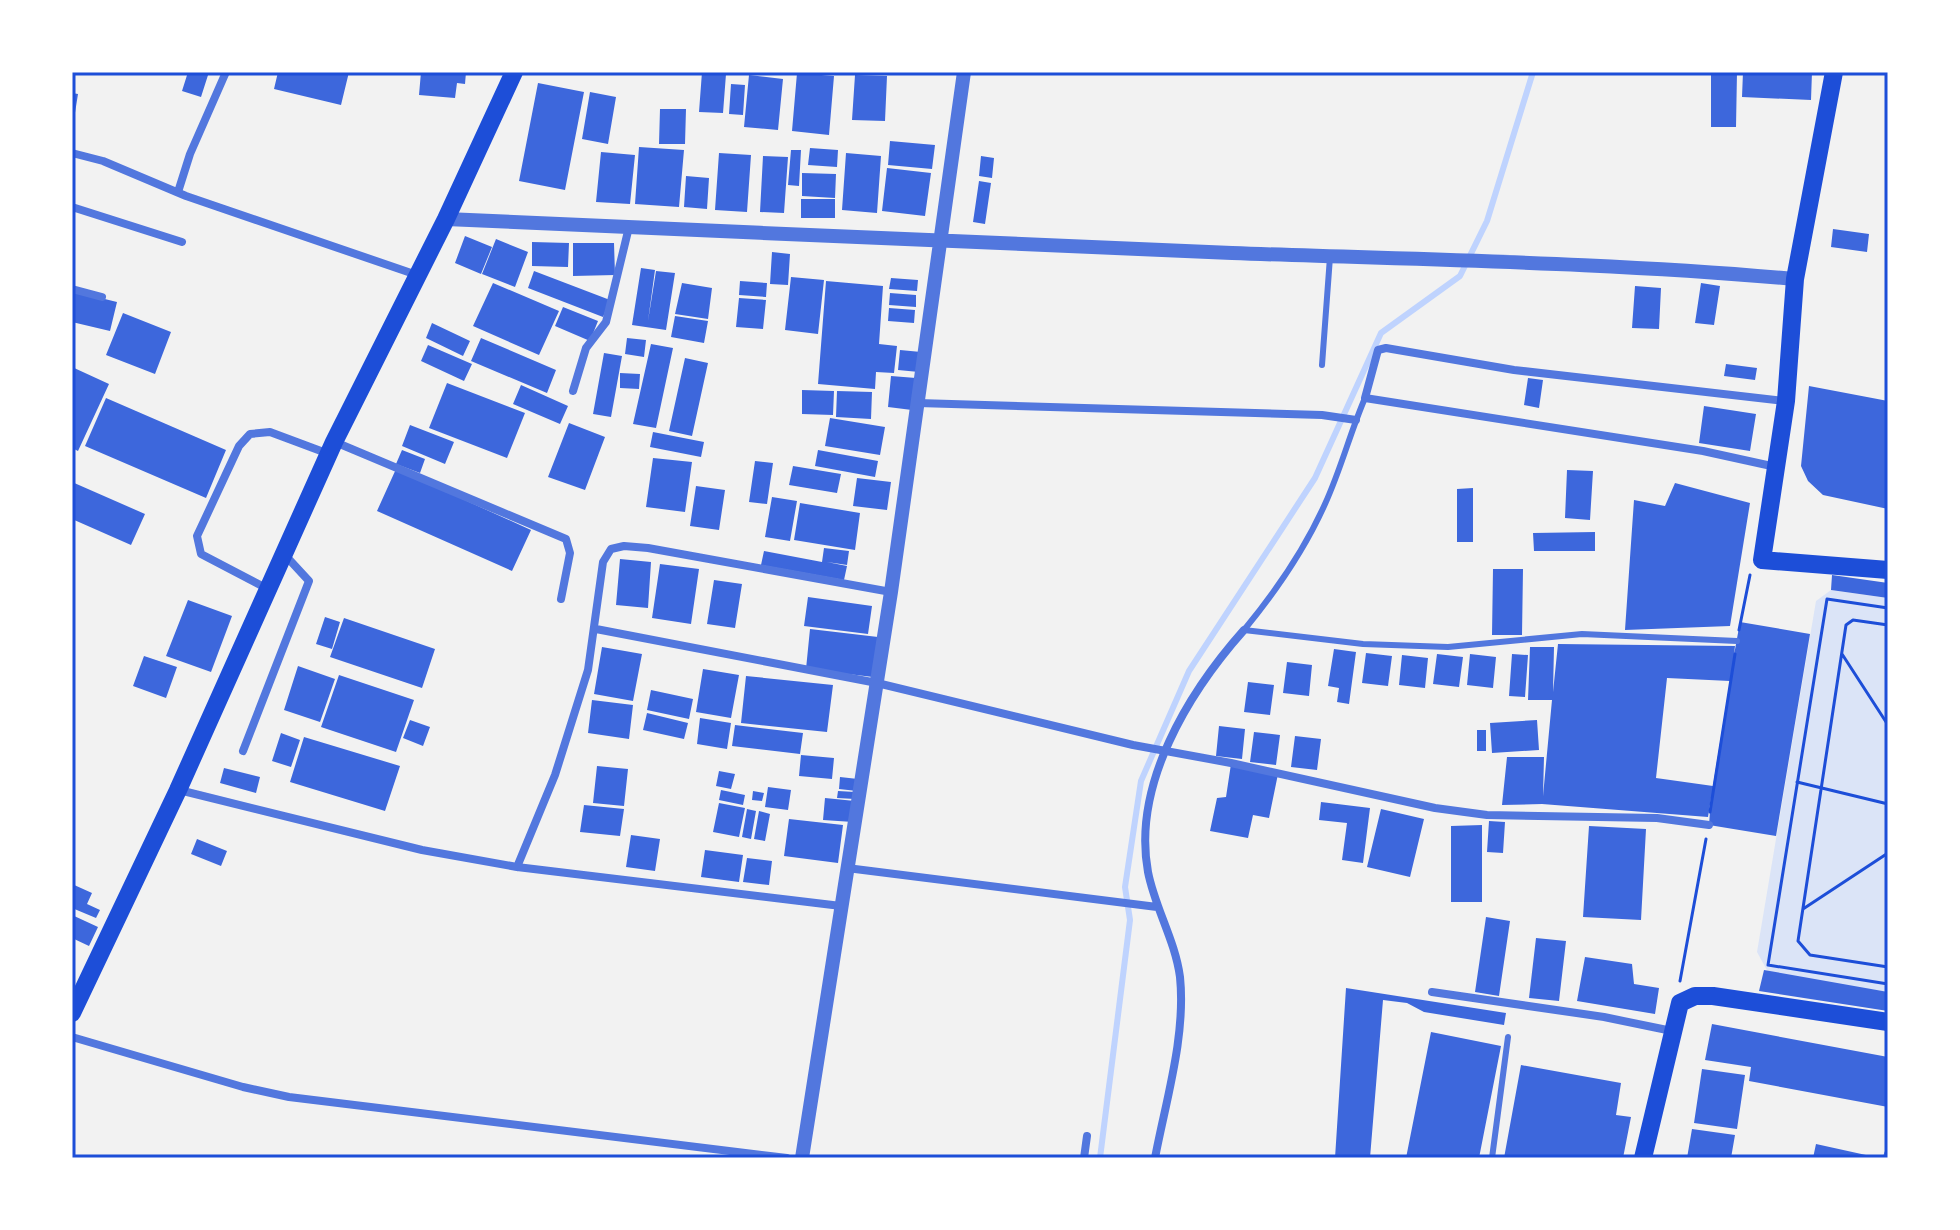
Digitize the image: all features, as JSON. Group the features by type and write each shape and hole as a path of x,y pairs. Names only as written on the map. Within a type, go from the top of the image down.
{"main road":[{"path":"72,1013 178,790 332,448 446,219 514,72"},
{"path":"1834,72 1795,279 1786,401 1762,560 1888,570"},
{"path":"1643,1158 1680,1003 1695,996 1713,996 1888,1022"}],"street":[{"path":"178,192 190,154 226,72"},
{"path":"802,1158 891,592 964,72"},
{"path":"72,153 103,161 178,192 418,276"},
{"path":"72,207 182,242"},
{"path":"446,219 940,242 1488,260 1795,279"},
{"path":"573,391 586,348 606,322 629,227"},
{"path":"72,289 102,297"},
{"path":"1777,467 1703,451 1365,398 1378,350 1386,348 1514,370 1786,401"},
{"path":"918,403 1322,415 1352,419"},
{"path":"269,589 201,554 197,536 239,446 250,434 270,432 332,448 566,539 570,553 561,599"},
{"path":"517,867 572,725 596,629 603,562 611,549 624,546 891,592"},
{"path":"243,751 309,581 285,555"},
{"path":"596,629 877,683 1133,745 1448,810 1487,815 1657,818 1709,825"},
{"path":"1155,1158 1181,1010 1175,951 1157,907 1148,870 1145,814 1148,792 1161,751 1203,683 1244,630"},
{"path":"178,790 422,850 517,867 841,906"},
{"path":"847,868 1157,907"},
{"path":"1432,992 1672,1031"},
{"path":"72,1037 243,1087 289,1097 787,1158"},
{"path":"1084,1158 1087,1136"}],"lane":[{"path":"1322,365 1330,257"},
{"path":"1244,630 1286,579 1306,541 1337,476 1352,419 1365,398"},
{"path":"1244,630 1363,644 1448,647 1582,634 1737,641"},
{"path":"1492,1158 1508,1037"}],"path":[{"path":"1680,1003 1680,971 1709,825 1737,641 1750,573 1762,560"},
{"path":"1888,608 1827,599 1768,965 1888,984"},
{"path":"1888,625 1853,620 1846,625 1798,941 1810,955 1888,967"},
{"path":"1842,653 1888,725"},
{"path":"1797,782 1888,804"},
{"path":"1803,909 1888,853"}],"shaded area":[{"path":"1831,590 1888,598 1888,992 1769,974 1757,952 1816,601"}],"building":[{"path":"188,72 209,72 201,97 182,91"},
{"path":"278,72 349,72 341,105 274,89"},
{"path":"421,72 466,72 465,84 457,83 455,98 419,95"},
{"path":"702,72 726,74 723,113 699,112"},
{"path":"1711,72 1737,72 1736,127 1711,127"},
{"path":"1743,72 1812,72 1811,100 1742,97"},
{"path":"797,73 834,76 829,135 792,131"},
{"path":"749,75 783,79 778,130 744,127"},
{"path":"855,75 887,76 885,121 852,120"},
{"path":"538,83 584,92 565,190 519,181"},
{"path":"731,84 745,85 743,115 729,114"},
{"path":"590,92 616,97 608,144 582,139"},
{"path":"72,93 78,94 74,119 72,119"},
{"path":"660,109 686,109 685,144 659,144"},
{"path":"890,141 935,145 932,169 888,165"},
{"path":"639,147 684,150 679,207 635,204"},
{"path":"810,148 838,150 837,167 808,165"},
{"path":"791,150 801,150 799,186 788,185"},
{"path":"601,152 635,155 630,204 596,202"},
{"path":"719,153 751,155 747,212 715,210"},
{"path":"846,153 881,156 877,213 842,210"},
{"path":"763,156 788,157 784,213 760,212"},
{"path":"981,156 994,158 992,178 979,176"},
{"path":"887,168 931,173 925,216 882,211"},
{"path":"802,173 836,174 835,198 802,196"},
{"path":"686,176 709,178 707,209 684,207"},
{"path":"979,181 991,183 985,224 973,222"},
{"path":"801,199 835,199 835,218 801,218"},
{"path":"1833,229 1869,234 1867,252 1831,247"},
{"path":"465,236 492,247 481,274 455,263"},
{"path":"496,239 528,252 515,287 482,274"},
{"path":"532,242 569,243 568,267 532,266"},
{"path":"573,243 614,243 615,275 573,276"},
{"path":"772,252 790,254 788,285 770,284"},
{"path":"641,268 655,270 648,321 656,271 675,273 666,330 632,325"},
{"path":"534,271 610,300 603,317 528,288"},
{"path":"791,277 824,280 818,334 785,330"},
{"path":"891,278 918,280 917,291 889,289"},
{"path":"740,281 767,283 766,297 739,295"},
{"path":"826,281 883,286 879,344 897,346 894,373 876,372 875,389 818,384"},
{"path":"493,283 559,311 539,355 473,326"},
{"path":"682,283 712,288 708,319 675,314"},
{"path":"1701,283 1720,286 1714,325 1695,323"},
{"path":"1635,286 1661,288 1659,329 1632,328"},
{"path":"72,291 117,302 110,331 72,322"},
{"path":"890,293 916,295 916,307 889,305"},
{"path":"739,298 766,300 763,329 736,327"},
{"path":"563,307 598,321 590,341 555,326"},
{"path":"889,308 915,310 914,323 888,321"},
{"path":"123,313 171,332 155,374 106,355"},
{"path":"675,316 708,321 704,343 671,337"},
{"path":"432,323 470,341 463,356 426,338"},
{"path":"481,338 556,370 547,393 471,361"},
{"path":"627,338 646,340 644,357 625,354"},
{"path":"651,344 673,348 656,428 633,424"},
{"path":"428,345 472,364 464,381 421,361"},
{"path":"900,350 921,352 919,372 898,370"},
{"path":"604,353 622,356 611,417 593,414"},
{"path":"685,358 708,363 692,436 669,431"},
{"path":"1726,364 1757,368 1755,380 1724,376"},
{"path":"72,367 109,384 78,451 72,448"},
{"path":"620,373 640,374 639,389 620,388"},
{"path":"891,376 916,378 912,410 888,407"},
{"path":"1528,378 1543,380 1539,408 1524,405"},
{"path":"447,383 525,413 507,458 429,428"},
{"path":"521,385 568,406 560,424 513,404"},
{"path":"1809,386 1888,401 1888,509 1823,495 1808,481 1801,466"},
{"path":"802,390 834,391 833,415 802,414"},
{"path":"837,391 872,392 871,419 836,417"},
{"path":"106,398 226,450 206,498 85,446"},
{"path":"1704,406 1756,414 1750,451 1699,443"},
{"path":"830,418 885,427 880,455 825,446"},
{"path":"569,423 605,437 585,490 548,477"},
{"path":"410,425 454,442 445,464 402,446"},
{"path":"653,432 704,442 701,457 650,447"},
{"path":"402,450 425,459 420,473 396,464"},
{"path":"818,450 878,461 875,477 815,466"},
{"path":"653,458 692,462 685,512 646,507"},
{"path":"755,461 773,463 767,504 749,502"},
{"path":"793,466 841,474 837,493 789,485"},
{"path":"396,469 531,530 512,571 377,511"},
{"path":"1567,470 1593,471 1590,520 1565,518"},
{"path":"857,478 891,482 887,510 853,506"},
{"path":"72,482 145,514 131,545 72,519"},
{"path":"1675,483 1750,503 1730,626 1625,630 1634,500 1665,506"},
{"path":"696,486 725,490 719,530 690,526"},
{"path":"1473,488 1473,542 1457,542 1457,489"},
{"path":"772,497 797,501 790,541 765,537"},
{"path":"800,503 860,513 855,550 794,540"},
{"path":"1595,532 1595,551 1534,551 1533,533"},
{"path":"824,548 849,551 847,565 827,562 847,566 844,580 761,565 764,551 822,562"},
{"path":"620,559 651,562 648,608 616,605"},
{"path":"660,564 699,569 691,624 652,618"},
{"path":"1493,569 1523,569 1522,635 1492,635"},
{"path":"1832,575 1888,583 1888,598 1831,590"},
{"path":"714,580 742,584 735,628 707,624"},
{"path":"808,597 872,606 868,634 804,626"},
{"path":"188,600 232,616 211,672 166,656"},
{"path":"325,617 340,622 332,649 316,644"},
{"path":"344,618 435,649 422,688 330,657"},
{"path":"1740,622 1810,634 1776,836 1709,825 1711,798 1708,817 1542,804 1502,805 1507,757 1544,757 1543,796 1552,700 1528,700 1530,647 1554,647 1553,692 1558,644 1735,646 1734,655","holes":["1667,678 1730,681 1713,786 1656,778"]},
{"path":"810,629 878,637 873,677 806,669"},
{"path":"602,647 642,654 633,701 594,694"},
{"path":"1334,649 1356,652 1349,704 1337,702 1339,688 1328,686"},
{"path":"1366,653 1392,656 1388,686 1362,683"},
{"path":"1437,654 1463,657 1459,687 1433,684"},
{"path":"1470,654 1496,657 1493,688 1467,685"},
{"path":"1512,654 1528,655 1525,697 1509,696"},
{"path":"1402,655 1428,658 1425,688 1399,685"},
{"path":"144,656 177,667 166,698 133,686"},
{"path":"1287,662 1312,665 1309,696 1283,693"},
{"path":"298,666 335,679 320,722 284,710"},
{"path":"703,669 739,675 731,718 696,712"},
{"path":"339,675 414,700 396,752 321,727"},
{"path":"746,676 833,685 827,732 741,723"},
{"path":"1248,682 1274,685 1270,715 1244,712"},
{"path":"651,690 693,699 689,719 647,710"},
{"path":"592,700 633,705 629,739 588,733"},
{"path":"647,713 688,723 684,739 643,730"},
{"path":"700,718 731,723 727,749 697,744"},
{"path":"410,720 430,727 423,746 403,738"},
{"path":"1537,720 1539,750 1492,753 1490,723"},
{"path":"735,725 803,733 800,754 732,746"},
{"path":"1219,726 1245,729 1242,759 1216,756"},
{"path":"1477,730 1486,730 1486,751 1477,751"},
{"path":"1254,732 1280,735 1276,765 1250,762"},
{"path":"281,733 300,740 291,767 272,761"},
{"path":"1295,736 1321,739 1317,770 1291,767"},
{"path":"304,737 400,766 385,811 290,782"},
{"path":"801,755 834,758 832,779 799,776"},
{"path":"1231,764 1278,774 1269,818 1253,815 1248,838 1210,831 1217,798 1226,797"},
{"path":"597,766 628,769 624,806 593,803"},
{"path":"224,768 260,777 256,793 220,783"},
{"path":"719,771 735,774 731,789 716,786"},
{"path":"840,777 858,779 857,791 839,789"},
{"path":"768,787 791,790 788,810 765,807"},
{"path":"721,790 745,795 743,805 719,800"},
{"path":"753,791 764,793 762,801 752,800"},
{"path":"838,791 855,792 855,799 837,798"},
{"path":"825,798 855,801 853,822 823,820"},
{"path":"1321,802 1370,808 1363,863 1342,860 1347,823 1319,820"},
{"path":"719,803 745,808 739,837 713,832"},
{"path":"584,805 624,809 620,836 580,832"},
{"path":"747,809 756,811 751,839 742,837"},
{"path":"1381,809 1424,819 1410,877 1367,867"},
{"path":"759,811 770,814 765,841 754,839"},
{"path":"789,819 843,825 838,863 784,856"},
{"path":"1489,821 1505,822 1503,853 1487,852"},
{"path":"1482,825 1482,902 1451,902 1451,826"},
{"path":"1589,826 1646,829 1641,920 1583,917"},
{"path":"631,835 660,839 655,871 626,867"},
{"path":"197,839 227,851 221,866 191,854"},
{"path":"705,850 743,855 739,882 701,877"},
{"path":"747,858 772,861 769,885 743,882"},
{"path":"72,884 92,893 87,904 100,910 96,918 72,908"},
{"path":"72,915 98,927 89,946 72,938"},
{"path":"1486,917 1510,921 1499,996 1475,992"},
{"path":"1536,938 1566,941 1559,1001 1529,998"},
{"path":"1585,957 1632,964 1634,984 1659,988 1655,1014 1577,1001"},
{"path":"1764,970 1888,992 1888,1011 1759,991"},
{"path":"1346,988 1506,1013 1504,1025 1424,1012 1407,1003 1383,1000 1370,1158 1335,1158"},
{"path":"1712,1024 1888,1057 1888,1107 1749,1081 1751,1067 1705,1060"},
{"path":"1431,1032 1501,1046 1479,1158 1406,1158"},
{"path":"1521,1065 1621,1083 1616,1115 1631,1117 1623,1158 1504,1158"},
{"path":"1702,1069 1745,1075 1737,1129 1694,1123"},
{"path":"1692,1129 1735,1135 1731,1158 1687,1158"},
{"path":"1816,1144 1875,1157 1875,1158 1813,1158"}],"waterway":[{"path":"1100,1158 1130,920 1125,887 1141,781 1189,671 1315,478 1381,333 1460,276 1487,221 1533,72"}]}
